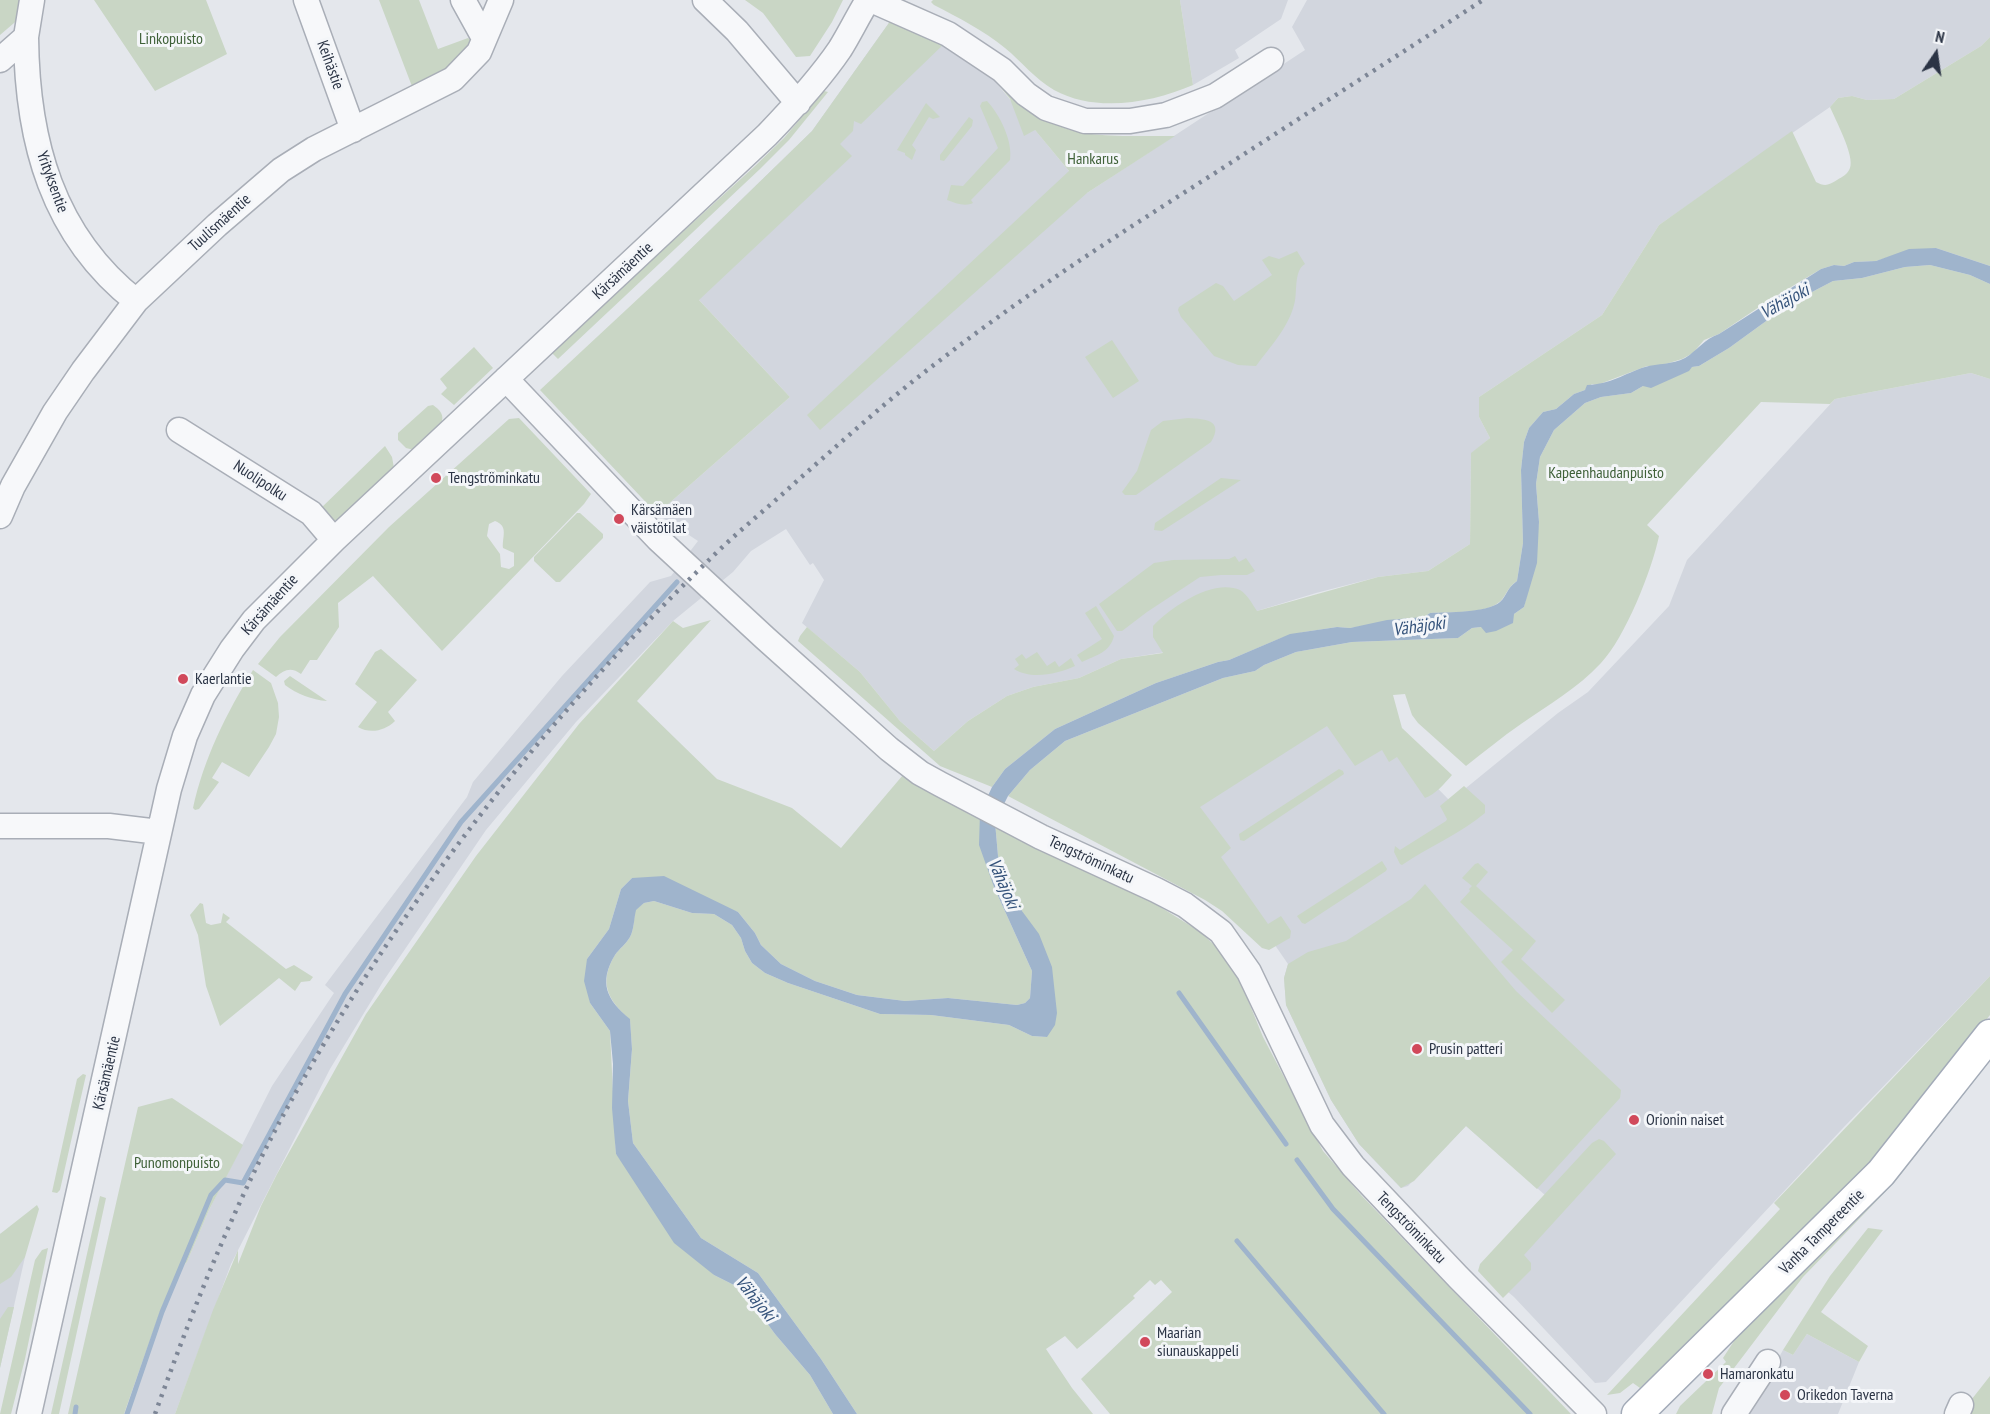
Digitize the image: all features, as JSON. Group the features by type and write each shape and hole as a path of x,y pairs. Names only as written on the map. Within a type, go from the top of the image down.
{"main road":[{"name":"Vanha Tampereentie","path":"1637,1414 1881,1173 1990,1035"}],"street":[{"name":"Yrityksentie","path":"32,0 26,37 30,98 37,140 59,207 86,252 105,274 136,301"},
{"name":"Keihästie","path":"306,0 353,130"},
{"path":"463,0 484,38"},
{"name":"Tuulismäentie","path":"0,516 13,486 55,412 136,301 217,225 281,170 314,149 453,79 478,52 501,0"},
{"path":"705,0 737,31 798,103"},
{"path":"869,0 948,34 1002,70 1026,94 1046,108 1085,121 1130,121 1166,115 1215,96 1271,60"},
{"name":"Kärsämäentie","path":"29,1414 115,1039 169,789 185,736 216,672 254,620 334,540 736,166 798,103 840,49 869,0"},
{"path":"0,60 26,37"},
{"name":"Tengströminkatu","path":"506,379 658,539 889,749 920,773 1041,837 1185,905 1221,932 1249,972 1322,1125 1353,1166 1458,1277 1594,1414"},
{"name":"Nuolipolku","path":"179,430 311,513 334,540"},
{"path":"0,826 84,825 159,832"},
{"path":"1734,1414 1768,1362"}],"shaded area":[{"path":"1180,0 1288,0 1281,19 1235,50 1239,58 1193,85"},
{"path":"1307,0 1990,0 1990,37 1981,46 1894,99 1867,100 1852,96 1838,98 1830,107 1659,225 1602,315 1479,397 1479,417 1490,438 1471,454 1470,544 1428,571 1378,577 1316,593 1257,611 1166,652 1121,659 1079,678 1033,687 1007,696 968,721 934,751 900,721 860,672 802,623 824,580 813,563 810,565 786,529 751,551 733,572 673,621 576,722 486,830 384,980 330,1069 231,1264 175,1414 124,1414 160,1312 181,1268 187,1262 209,1210 272,1086 334,993 325,985 467,797 473,782 562,676 650,582 671,576 698,541 657,514 790,397 670,269 812,131 891,20 955,45 989,74 1087,193 1305,50 1292,27"},
{"path":"1971,373 1990,379 1990,976 1843,1128 1606,1382 1595,1383 1514,1297 1495,1281 1545,1195 1466,1126 1408,1186 1401,1188 1359,1144 1331,1100 1286,1005 1284,978 1288,964 1176,802 1318,711 1419,769 1450,801 1558,713 1588,692 1669,606 1687,560 1835,399"},
{"path":"3,1232 25,1257 0,1368 0,1234"},
{"path":"1807,1334 1859,1362 1838,1414 1748,1414 1783,1350 1793,1355"}],"green space":[{"path":"0,0 24,0 21,17 0,35"},
{"name":"Linkopuisto","path":"94,0 206,0 227,54 155,91"},
{"path":"379,0 419,0 438,49 468,38 472,41 444,72 413,89"},
{"path":"745,0 843,0 810,56 796,57 763,13"},
{"path":"933,0 1180,0 1193,85 1159,97 1124,103 1105,103 1070,97 1047,86 997,42 934,5 931,2"},
{"path":"891,20 946,42 861,124 854,121 853,131 840,144 852,156 699,300 790,397 657,514 540,390 670,269 812,131"},
{"path":"1990,37 1990,266 1936,248 1876,261 1854,262 1844,266 1834,265 1821,269 1719,334 1704,340 1693,353 1682,359 1659,366 1647,366 1597,385 1592,384 1585,390 1574,394 1556,409 1543,412 1529,428 1524,442 1521,470 1523,543 1517,581 1501,601 1492,607 1465,612 1430,613 1424,617 1304,632 1281,638 1229,660 1156,683 1055,729 1005,769 992,787 940,766 798,641 807,627 860,672 900,721 934,751 968,721 1007,696 1033,687 1079,678 1121,659 1163,653 1153,637 1153,626 1181,603 1205,591 1229,587 1240,590 1248,597 1257,611 1378,577 1428,571 1470,544 1471,453 1490,438 1479,417 1479,397 1602,315 1659,225 1792,131 1816,182 1824,185 1834,182 1848,172 1851,162 1840,128 1830,107 1838,98 1852,96 1867,100 1894,99 1981,46"},
{"name":"Hankarus","path":"990,74 1033,109 1061,127 1110,136 1175,136 1087,193 820,430 807,415 1069,171 1035,130 1024,136 1010,99"},
{"path":"824,91 828,92 789,140 760,169 558,359 551,352 755,166 784,138"},
{"path":"987,101 1004,129 1010,145 1010,160 971,200 973,203 963,205 947,200 951,185 963,186 998,148 980,106 982,102"},
{"path":"926,103 940,117 933,119 929,117 912,145 916,150 912,160 905,153 897,150"},
{"path":"969,117 973,120 972,126 944,161 940,160 940,155"},
{"path":"1297,251 1305,264 1301,267 1297,277 1295,300 1288,322 1256,366 1238,365 1214,356 1181,317 1179,307 1216,283 1223,286 1234,301 1272,275 1262,260 1269,256 1279,259"},
{"name":"Kapeenhaudanpuisto","path":"1930,265 1970,275 1990,284 1990,379 1971,373 1835,399 1830,404 1761,402 1647,525 1659,536 1636,603 1610,652 1583,680 1466,766 1418,723 1412,715 1405,694 1393,695 1402,728 1452,775 1433,794 1425,798 1397,757 1389,762 1382,750 1355,766 1327,726 1200,807 1231,848 1221,857 1268,924 1281,916 1291,931 1290,938 1269,950 1262,948 1222,911 1205,900 1008,796 1030,770 1065,741 1223,678 1255,671 1296,652 1352,642 1458,638 1472,628 1481,627 1514,614 1524,607 1528,590 1539,522 1536,484 1540,457 1554,430 1585,403 1601,397 1631,393 1643,386 1699,366 1729,348 1791,303 1833,281 1862,278 1905,267"},
{"path":"1112,340 1139,381 1113,398 1085,357"},
{"path":"474,347 493,368 454,405 441,394 447,388 440,379"},
{"path":"433,405 441,413 441,424 414,450 406,448 398,440 398,433 428,406"},
{"path":"519,418 591,494 584,504 442,651 373,576 338,603 339,627 317,660 310,660 301,674 288,670 276,677 258,664 280,637 389,527 509,419","holes":["495,521 499,523 504,532 503,548 514,553 514,566 509,569 501,567 500,554 487,536 489,524"]},
{"path":"1188,418 1206,420 1214,425 1215,434 1211,442 1136,495 1125,495 1122,492 1137,471 1151,430 1163,421"},
{"path":"385,446 392,457 394,468 345,514 337,520 331,520 320,509"},
{"path":"1221,478 1241,480 1162,531 1154,530 1155,523"},
{"path":"577,513 580,513 603,534 603,538 560,582 556,582 534,561 534,557"},
{"path":"1235,556 1239,562 1246,558 1255,571 1247,575 1200,577 1122,631 1117,631 1099,604 1154,563 1173,560 1229,559"},
{"path":"1096,606 1114,636 1106,649 1082,662 1077,655 1102,639 1085,613"},
{"path":"711,620 637,701 717,779 792,808 841,848 903,775 980,813 994,887 1032,971 1030,998 1025,1003 1017,1005 948,998 905,1001 857,995 815,981 781,964 761,945 755,933 738,912 632,878 621,889 609,929 587,959 590,1003 610,1031 616,1154 714,1275 742,1289 775,1334 810,1375 833,1414 175,1414 213,1310 238,1250 238,1264 261,1206 277,1174 366,1014 476,856 579,724 673,621 683,628"},
{"path":"381,649 417,680 388,712 395,721 382,729 372,731 358,727 377,702 355,684 375,652"},
{"path":"1037,652 1047,666 1055,661 1059,667 1071,658 1075,666 1044,675 1028,674 1014,669 1019,665 1015,659 1022,654 1026,659"},
{"path":"253,670 271,683 278,703 279,717 276,734 249,777 222,762 212,778 219,782 199,809 195,810 193,808 210,754 225,720"},
{"path":"290,676 327,701 310,698 285,685 284,681"},
{"path":"1339,769 1344,774 1244,841 1240,840 1239,834"},
{"path":"1464,786 1485,805 1485,813 1455,834 1402,865 1400,864 1394,852 1395,846 1400,850 1446,821 1440,806"},
{"path":"995,822 1120,882 1199,931 1221,951 1239,978 1263,1037 1323,1151 1362,1196 1571,1414 1110,1414 1081,1379 1172,1292 1161,1280 1155,1285 1150,1280 1133,1296 1135,1298 1077,1349 1065,1336 1046,1349 1093,1414 857,1414 821,1359 758,1273 701,1238 633,1143 628,1101 632,1049 630,1020 611,998 606,983 607,974 615,955 631,934 635,910 644,903 654,901 692,913 714,914 732,925 741,938 752,963 765,973 788,983 880,1014 931,1015 1009,1025 1032,1036 1047,1037 1022,911 1009,887 998,856"},
{"path":"1382,861 1386,871 1305,924 1297,916"},
{"path":"1478,863 1488,872 1476,886 1536,941 1521,959 1565,1000 1552,1013 1501,962 1513,950 1460,902 1472,886 1462,878"},
{"path":"1425,884 1516,991 1621,1090 1620,1098 1537,1189 1466,1126 1414,1181 1401,1188 1359,1144 1331,1100 1286,1005 1284,978 1288,964 1308,952 1346,941 1411,899"},
{"path":"200,903 203,904 206,923 211,925 221,923 223,913 230,918 226,922 286,969 294,965 313,977 310,981 301,982 295,991 279,978 220,1026 206,986 198,935 190,915"},
{"path":"1990,976 1990,1015 1882,1151 1725,1310 1640,1388 1633,1383 1620,1393 1607,1395 1780,1209 1774,1203"},
{"path":"1990,1052 1990,1061 1894,1183 1803,1277 1719,1388 1712,1414 1676,1414 1680,1406 1726,1362 1723,1358 1738,1335"},
{"path":"83,1074 86,1075 60,1190 57,1193 52,1192 77,1079"},
{"name":"Punomonpuisto","path":"172,1098 243,1145 209,1210 187,1262 181,1268 160,1312 124,1414 68,1414 138,1107"},
{"path":"1599,1139 1604,1141 1616,1154 1524,1255 1531,1263 1531,1270 1503,1298 1478,1271 1480,1264 1592,1143"},
{"path":"100,1196 106,1198 59,1414 51,1414"},
{"path":"37,1205 39,1209 25,1257 11,1277 0,1284 0,1234"},
{"path":"1868,1228 1883,1230 1821,1312 1868,1346 1859,1362 1807,1334 1793,1355 1783,1350 1830,1276"},
{"path":"48,1248 11,1414 0,1414 35,1260 42,1250"},
{"path":"8,1307 14,1307 0,1368 0,1319"},
{"path":"1990,1376 1990,1414 1963,1414 1968,1404"}],"water":[{"name":"Vähäjoki","path":"1936,248 1990,266 1990,284 1970,275 1930,265 1905,267 1862,278 1833,281 1791,303 1729,348 1699,366 1692,367 1689,371 1651,388 1643,386 1631,393 1601,397 1585,403 1554,430 1540,457 1536,484 1539,522 1537,563 1524,607 1514,614 1513,623 1486,633 1481,627 1472,628 1458,638 1352,642 1296,652 1255,671 1223,678 1065,741 1030,770 1008,796 995,822 998,856 1009,887 1022,911 1039,934 1052,967 1057,1013 1055,1025 1047,1037 1032,1036 1009,1025 931,1015 880,1014 765,973 752,963 741,938 732,925 714,914 692,913 654,901 644,903 636,910 630,937 615,955 607,974 606,983 611,998 630,1019 632,1049 628,1101 633,1143 701,1238 758,1273 821,1359 857,1414 833,1414 810,1375 775,1334 742,1289 714,1275 674,1243 616,1154 610,1031 590,1003 584,981 587,959 609,929 621,889 632,878 664,876 738,912 755,933 761,945 781,964 815,981 857,995 905,1001 948,998 1017,1005 1025,1003 1030,998 1032,971 994,887 979,845 980,813 992,787 1005,769 1055,729 1156,683 1229,660 1290,634 1337,627 1350,628 1387,620 1424,617 1430,613 1466,611 1494,606 1502,600 1517,581 1523,543 1521,470 1524,442 1529,428 1543,412 1556,409 1574,394 1585,390 1587,385 1604,383 1645,367 1685,358 1709,339 1821,269 1834,265 1844,266 1854,262 1876,261 1909,249"}],"waterway":[{"path":"127,1414 162,1312 211,1195 225,1180 243,1183 345,994 461,822 677,582"},
{"path":"1179,993 1286,1144"},
{"path":"1297,1160 1333,1209 1530,1414"},
{"path":"1237,1241 1384,1414"},
{"path":"75,1414 76,1407"}],"railway":[{"path":"155,1414 197,1302 244,1192 280,1121 324,1044 420,896 473,824 586,688 647,623 720,550 869,418 976,333 1111,240 1483,0"}],"place":[{"name":"Tengströminkatu","path":"436,478"},
{"name":"Kärsämäen väistötilat","path":"619,519"},
{"name":"Kaerlantie","path":"183,679"},
{"name":"Prusin patteri","path":"1417,1049"},
{"name":"Orionin naiset","path":"1634,1120"},
{"name":"Maarian siunauskappeli","path":"1145,1342"},
{"name":"Hamaronkatu","path":"1708,1374"},
{"name":"Orikedon Taverna","path":"1785,1395"}]}
